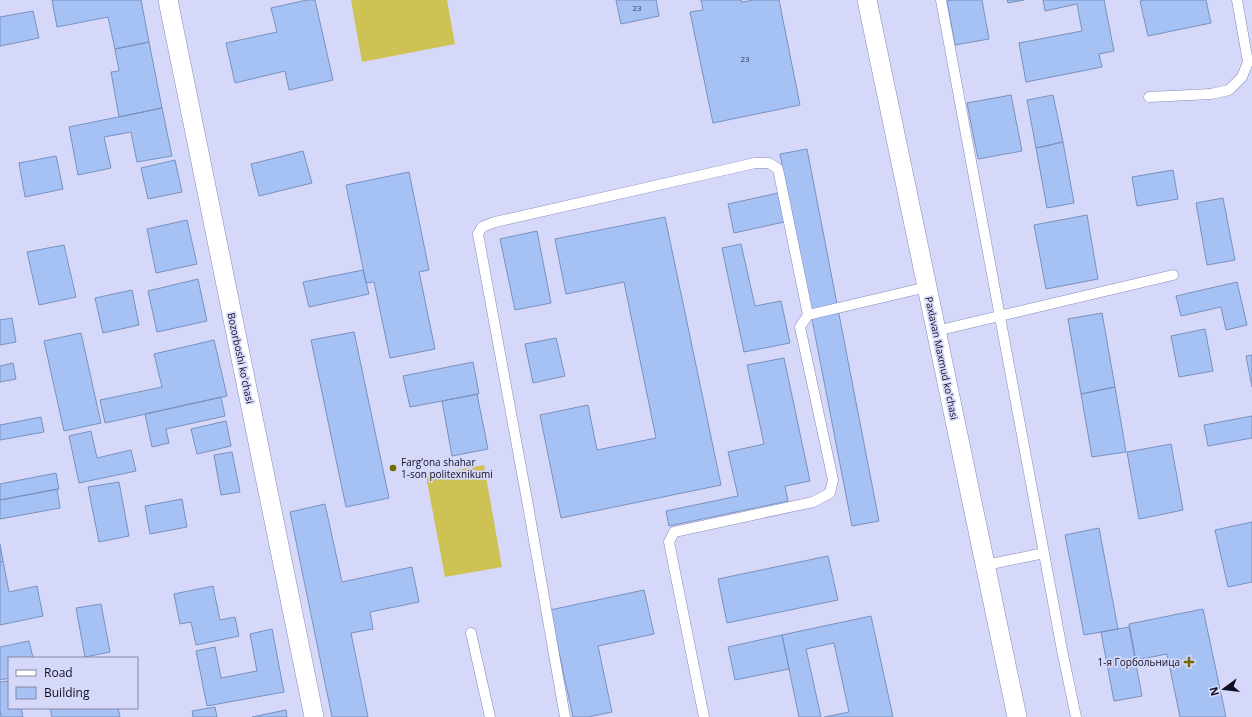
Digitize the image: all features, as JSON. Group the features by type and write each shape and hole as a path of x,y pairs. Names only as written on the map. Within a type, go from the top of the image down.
{"street":[{"name":"Bozorboshi ko'chasi","path":"168,0 314,717"},
{"name":"Paxlavan Maxmud ko'chasi","path":"867,0 1017,717"}],"lane":[{"path":"941,0 1076,717"},
{"path":"1149,97 1211,94 1229,90 1242,77 1250,62 1236,0"},
{"path":"565,717 478,234 482,227 496,222 755,163 769,163 778,169 808,315"},
{"path":"936,331 1173,275"},
{"path":"704,717 669,542 674,532 813,502 830,493 833,480 800,327 808,315 927,287"},
{"path":"986,565 1044,553"},
{"path":"471,634 490,717"}],"shaded area":[{"path":"351,0 447,0 455,44 362,62"},
{"path":"484,465 502,567 445,577 426,476"}],"building":[{"path":"52,0 141,0 149,42 115,49 108,17 57,27"},
{"path":"307,0 315,0 333,80 289,90 285,71 235,83 226,43 277,32 271,8"},
{"path":"616,0 656,0 659,16 621,24"},
{"path":"701,0 741,0 742,2 754,0 779,0 800,105 713,123 690,12 703,10"},
{"path":"982,0 989,39 955,45 947,1"},
{"path":"1007,0 1024,0 1008,3"},
{"path":"1043,0 1104,0 1114,51 1099,54 1102,67 1026,82 1019,43 1082,31 1077,4 1045,11"},
{"path":"1206,0 1211,23 1148,36 1140,1"},
{"path":"33,11 39,38 0,46 0,17"},
{"path":"149,42 162,108 119,117 111,72 119,71 115,49"},
{"path":"1011,95 1022,151 978,159 967,103"},
{"path":"1053,95 1063,142 1036,148 1027,100"},
{"path":"162,108 172,156 137,162 131,132 104,137 111,168 78,175 69,127"},
{"path":"1063,142 1074,203 1047,208 1036,148"},
{"path":"807,149 879,521 852,526 780,154"},
{"path":"303,151 312,183 259,196 251,164"},
{"path":"56,156 63,189 25,197 19,163"},
{"path":"175,160 182,192 148,199 141,168"},
{"path":"1173,170 1178,199 1137,206 1132,177"},
{"path":"409,172 429,270 419,272 435,349 390,358 374,282 366,283 346,185"},
{"path":"778,193 784,222 734,233 728,204"},
{"path":"1223,198 1235,260 1207,265 1196,203"},
{"path":"1087,215 1098,279 1046,289 1034,225"},
{"path":"665,217 721,485 561,518 540,415 588,405 597,450 656,438 624,282 566,294 555,239"},
{"path":"187,220 197,264 156,273 147,229"},
{"path":"537,231 551,303 515,310 500,239"},
{"path":"741,244 755,306 781,301 790,343 744,352 722,248"},
{"path":"64,245 76,297 39,305 27,252"},
{"path":"363,270 369,294 309,307 303,282"},
{"path":"198,279 207,321 157,332 148,291"},
{"path":"1237,282 1247,325 1226,330 1221,307 1181,316 1176,296"},
{"path":"132,290 139,325 103,333 95,298"},
{"path":"1102,313 1115,387 1081,394 1068,319"},
{"path":"12,318 16,342 0,345 0,320"},
{"path":"1205,329 1213,371 1179,377 1171,336"},
{"path":"354,332 389,498 346,507 311,340"},
{"path":"81,333 101,423 64,431 44,341"},
{"path":"556,338 565,376 533,383 525,344"},
{"path":"214,340 227,396 105,423 100,400 162,387 154,354"},
{"path":"1252,355 1252,387 1246,356"},
{"path":"784,358 810,481 785,486 788,501 669,526 666,511 738,496 728,452 764,444 747,365"},
{"path":"473,362 479,394 410,407 403,376"},
{"path":"13,363 16,379 0,382 0,366"},
{"path":"1115,387 1126,452 1092,457 1081,394"},
{"path":"477,394 488,449 452,456 442,401"},
{"path":"221,397 225,416 166,429 169,443 152,447 145,414"},
{"path":"1252,416 1252,438 1208,446 1204,425"},
{"path":"41,417 44,432 0,440 0,425"},
{"path":"226,421 231,446 197,454 191,429"},
{"path":"91,431 97,458 131,450 136,471 79,483 69,436"},
{"path":"1171,444 1183,510 1139,519 1127,452"},
{"path":"232,452 240,492 221,495 214,455"},
{"path":"56,473 59,489 0,500 0,484"},
{"path":"119,482 129,536 99,542 88,487"},
{"path":"57,489 60,508 0,519 0,500"},
{"path":"182,499 187,527 150,534 145,506"},
{"path":"325,504 342,582 412,567 419,602 370,612 373,629 351,633 368,717 332,717 290,512"},
{"path":"1252,522 1252,582 1228,587 1215,530"},
{"path":"1099,528 1118,629 1084,635 1065,535"},
{"path":"0,544 3,561 0,562"},
{"path":"828,556 838,600 727,623 718,579"},
{"path":"3,561 9,592 37,586 43,616 0,625 0,562"},
{"path":"213,586 220,620 235,617 239,636 196,645 191,622 180,624 174,594"},
{"path":"644,590 654,634 598,646 612,712 588,717 573,717 550,610"},
{"path":"101,604 110,652 85,657 76,608"},
{"path":"1203,609 1226,717 1180,717 1167,654 1136,660 1129,624"},
{"path":"871,616 893,717 824,717 849,712 834,643 806,649 821,717 799,717 782,635"},
{"path":"1129,627 1142,696 1114,701 1101,632"},
{"path":"272,629 284,692 207,706 196,651 215,647 221,678 257,671 250,634"},
{"path":"782,635 789,669 735,680 728,647"},
{"path":"29,641 33,657 8,657 8,678 0,680 0,647"},
{"path":"8,681 8,709 21,709 23,717 1,717 0,682"},
{"path":"215,707 217,717 193,717 192,711"},
{"path":"50,709 118,709 120,717 52,717"},
{"path":"286,710 287,717 252,717"}],"place":[{"name":"Farg‘ona shahar 1-son politexnikumi","path":"393,468"},
{"name":"1-я Горбольница","path":"1189,662"}]}
